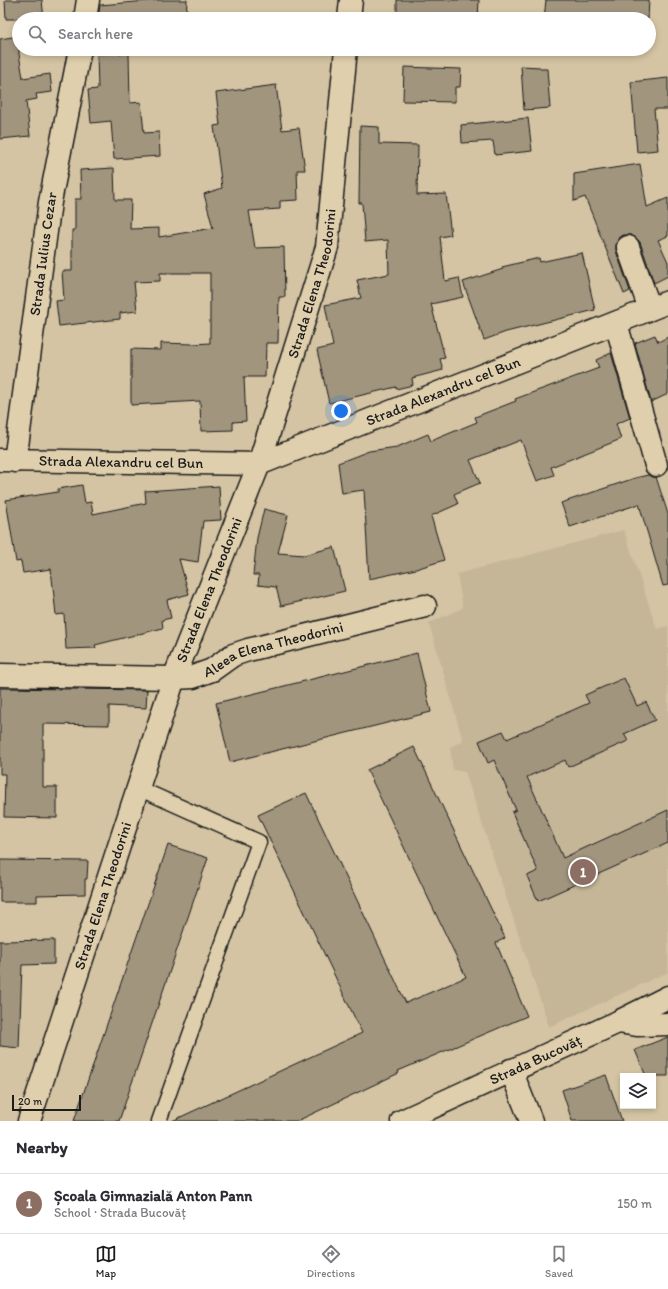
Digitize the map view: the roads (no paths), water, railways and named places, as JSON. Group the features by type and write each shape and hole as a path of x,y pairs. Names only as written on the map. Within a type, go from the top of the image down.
{"street":[{"path":"86,12 88,0"},
{"path":"349,12 350,0"},
{"name":"Strada Iulius Cezar","path":"7,460 50,202 79,56"},
{"name":"Strada Elena Theodorini","path":"29,1121 174,678 259,464 327,247 345,56"},
{"path":"628,247 659,305"},
{"name":"Strada Alexandru cel Bun","path":"7,460 259,464 659,305"},
{"path":"616,323 656,465"},
{"name":"Aleea Elena Theodorini","path":"0,675 193,677 212,670 233,655 248,650 425,606"},
{"name":"Strada Bucovăț","path":"402,1121 618,1022 668,997"},
{"path":"618,1022 637,1025 668,1024"},
{"path":"511,1070 531,1121"}],"lane":[{"path":"138,788 259,842 159,1121"}],"place":[{"name":"Școala Gimnazială Anton Pann","path":"583,872"}]}
